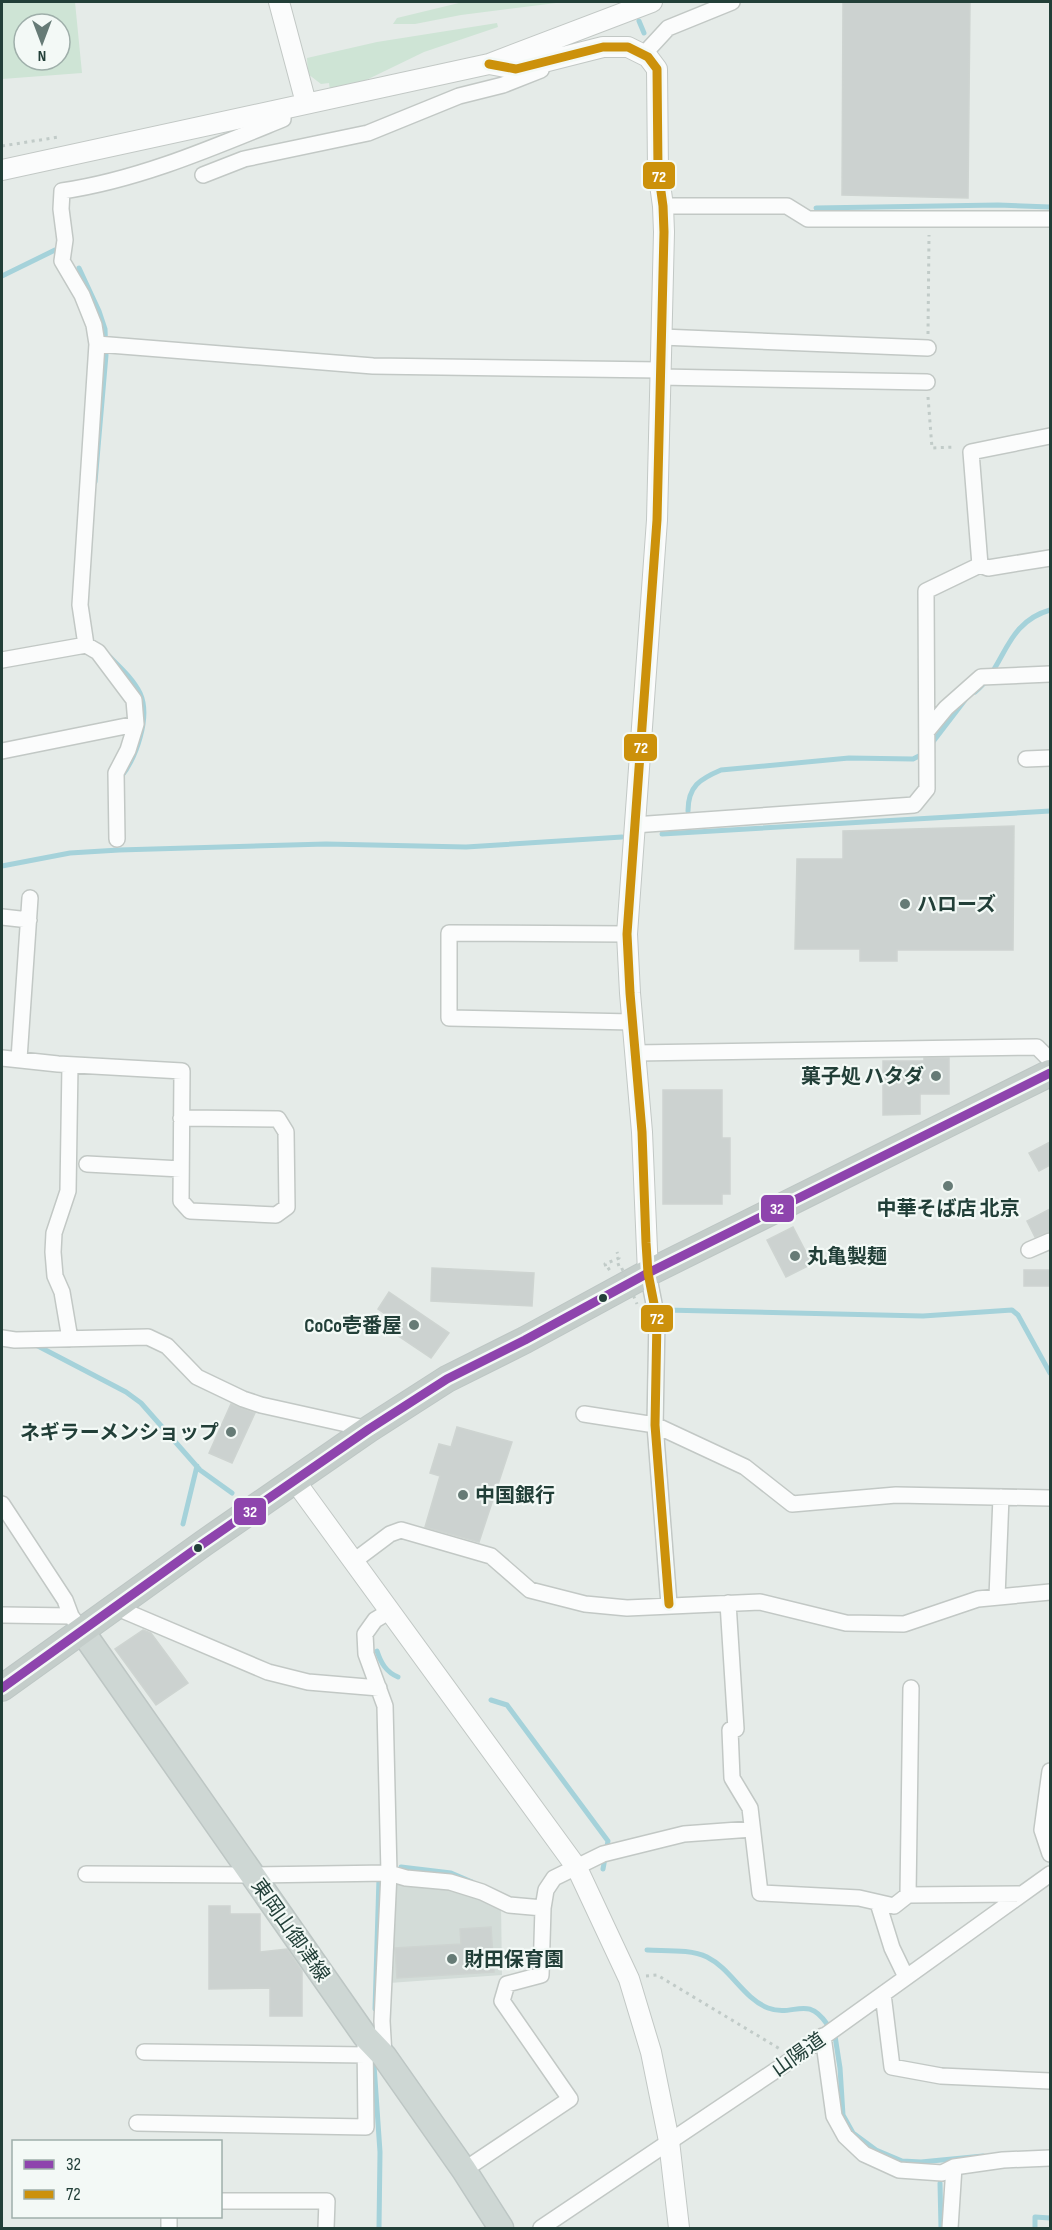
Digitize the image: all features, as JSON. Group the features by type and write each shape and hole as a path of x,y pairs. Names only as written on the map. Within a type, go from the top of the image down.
{"highway":[{"path":"2,1688 76,1623 115,1607 295,1481 362,1427 447,1379 525,1340 648,1273 1050,1073"}],"main road":[{"name":"東岡山御津線","path":"76,1623 372,2049 464,2170 501,2229"}],"street":[{"path":"279,2 306,103"},
{"path":"2,171 489,64 652,2"},
{"path":"644,54 668,28 732,2"},
{"path":"489,64 516,69 603,47 628,46 644,54 657,69 658,170 663,206 657,520 627,934 642,1132 648,1273 657,1319 655,1425 669,1604"},
{"path":"203,175 244,159 368,133 459,96 503,85 603,47"},
{"path":"86,645 80,605 103,344 82,295 62,261 65,240 62,191 107,183 199,153 283,119 283,108"},
{"path":"663,206 787,206 808,219 1050,219"},
{"path":"662,337 928,348"},
{"path":"103,344 373,366 927,382"},
{"path":"980,565 971,452 1050,436"},
{"path":"634,825 914,805 927,789 926,591 980,565 988,568 1050,558"},
{"path":"2,660 86,645 98,652 134,700 136,724 128,750 116,773 117,839"},
{"path":"927,744 946,708 981,677 1050,674"},
{"path":"2,752 136,724"},
{"path":"1026,759 1050,758"},
{"path":"19,1059 30,898"},
{"path":"2,917 29,920"},
{"path":"627,934 449,933 449,1018 632,1022"},
{"path":"636,1053 1037,1047 1050,1060"},
{"path":"2,1058 70,1065 182,1071 181,1118 181,1201 190,1211 276,1215 287,1207 286,1132 278,1119 181,1118"},
{"path":"70,1065 68,1191 54,1233 53,1252 55,1276 62,1292 70,1339"},
{"path":"87,1164 181,1169"},
{"path":"1029,1250 1050,1241"},
{"path":"8,1339 148,1337 167,1346 197,1377 243,1399 362,1427"},
{"path":"584,1414 655,1425 745,1467 792,1504 896,1495 1050,1498"},
{"path":"295,1481 578,1868 629,1978 651,2052 669,2141 679,2229"},
{"path":"997,1597 1001,1497"},
{"path":"2,1504 65,1600 76,1623"},
{"path":"354,1561 390,1534 401,1530 491,1556 530,1590 585,1604 627,1608 669,1604 760,1602 846,1623 904,1624 978,1599 1050,1592"},
{"path":"728,1603 736,1729 730,1730 732,1778 750,1808 760,1893 859,1898 894,1906 908,1895 1022,1894"},
{"path":"115,1607 268,1672 308,1683 379,1688"},
{"path":"137,2123 366,2127 372,2049 382,2021 389,1873 385,1706 366,1654 365,1634 375,1620 390,1611"},
{"path":"2,1615 76,1623"},
{"path":"908,1895 911,1688"},
{"path":"1050,1771 1042,1830 1050,1854"},
{"path":"464,2170 570,2099 502,2001 507,1984 541,1975 543,1908 546,1890 554,1878 609,1852 684,1834 752,1829"},
{"path":"86,1874 389,1873 406,1878 450,1882 482,1892 508,1905 543,1908"},
{"name":"山陽道","path":"541,2229 795,2058 1050,1875"},
{"path":"878,1903 892,1948 906,1977"},
{"path":"883,1994 892,2067 941,2076 1050,2081"},
{"path":"823,2036 834,2116 844,2136 864,2154 899,2170 942,2173 954,2167 1003,2160 1050,2158"},
{"path":"144,2052 372,2049"},
{"path":"950,2229 954,2167"},
{"path":"222,2201 327,2201 326,2229"}],"path":[{"path":"609,1269 607,1270 605,1264 619,1258 617,1252"},
{"path":"618,1265 620,1264 637,1304"},
{"path":"629,1978 657,1975 795,2058"}],"shaded area":[{"path":"397,1882 442,1885 501,1904 502,1975 389,1983"}],"green space":[{"path":"2,2 75,2 82,73 2,79"},
{"path":"463,2 564,2 461,15 415,24 393,24 397,18"},
{"path":"497,23 498,27 424,52 358,84 330,90 329,83 321,84 308,74 307,58 377,42"}],"building":[{"path":"843,2 970,2 968,198 842,195"},
{"name":"ハローズ","path":"1014,826 1013,950 897,950 897,961 860,961 860,949 795,949 797,859 843,859 843,831"},
{"path":"924,1058 949,1058 949,1094 920,1094 920,1114 883,1115 883,1061 924,1061"},
{"path":"663,1090 722,1090 722,1138 730,1138 730,1194 722,1194 722,1204 663,1204"},
{"path":"1050,1142 1050,1165 1039,1171 1029,1153"},
{"path":"1050,1209 1050,1231 1035,1237 1027,1221"},
{"path":"793,1227 812,1264 786,1277 767,1240"},
{"path":"432,1268 534,1273 532,1306 431,1301"},
{"path":"1024,1270 1050,1270 1050,1286 1024,1286"},
{"name":"CoCo壱番屋","path":"389,1292 449,1333 431,1358 388,1329 394,1320 378,1309"},
{"path":"231,1404 255,1413 232,1463 209,1453"},
{"path":"457,1427 512,1442 479,1542 425,1527 440,1476 430,1473 439,1444 451,1447"},
{"path":"143,1630 151,1633 188,1683 156,1705 115,1649"},
{"path":"209,1906 230,1906 230,1914 260,1914 260,1952 287,1949 302,1971 302,2016 270,2016 270,1988 209,1989"},
{"path":"491,1927 494,1972 397,1978 395,1948 461,1944 460,1929"}],"waterway":[{"path":"639,21 644,33"},
{"path":"816,208 998,205 1050,207"},
{"path":"2,276 55,250"},
{"path":"79,268 105,329 106,355 95,482"},
{"path":"975,692 985,682 1014,635 1023,625 1035,616 1050,610"},
{"path":"110,657 134,683 143,703 143,725 137,748 121,777"},
{"path":"929,747 965,700"},
{"path":"688,811 690,795 697,784 721,770 849,758 913,759 923,754"},
{"path":"662,834 1050,811"},
{"path":"2,866 70,853 119,850 326,844 466,847 622,837"},
{"path":"665,1310 923,1316 1012,1310 1018,1315 1050,1373"},
{"path":"34,1344 126,1392 141,1403 200,1470 232,1493"},
{"path":"183,1524 197,1466"},
{"path":"377,1651 385,1667 398,1677"},
{"path":"491,1700 507,1705 608,1841 603,1869"},
{"path":"401,1867 451,1873 472,1882"},
{"path":"375,2009 379,1878"},
{"path":"647,1950 701,1954 715,1962 759,2003 777,2010 806,2008 813,2010 827,2024"},
{"path":"835,2036 843,2115 853,2133 876,2150 902,2161 921,2162 983,2156"},
{"path":"374,2065 380,2152 379,2228"},
{"path":"940,2183 941,2228"},
{"path":"1035,2228 1035,2217 1050,2218"}],"transit line":[{"name":"72","path":"489,64 516,69 603,47 628,47 648,57 657,69 658,170 664,232 657,520 627,934 642,1132 648,1273 657,1319 655,1425 669,1604"},
{"name":"32","path":"2,1688 204,1543 369,1429 447,1379 525,1340 648,1273 1050,1073"}],"place":[{"name":"ハローズ","path":"905,904"},
{"name":"菓子処 ハタダ","path":"936,1076"},
{"name":"中華そば店 北京","path":"948,1186"},
{"name":"丸亀製麺","path":"795,1256"},
{"name":"CoCo壱番屋","path":"414,1325"},
{"name":"ネギラーメンショップ","path":"231,1432"},
{"name":"中国銀行","path":"463,1495"},
{"name":"財田保育園","path":"452,1959"}]}
